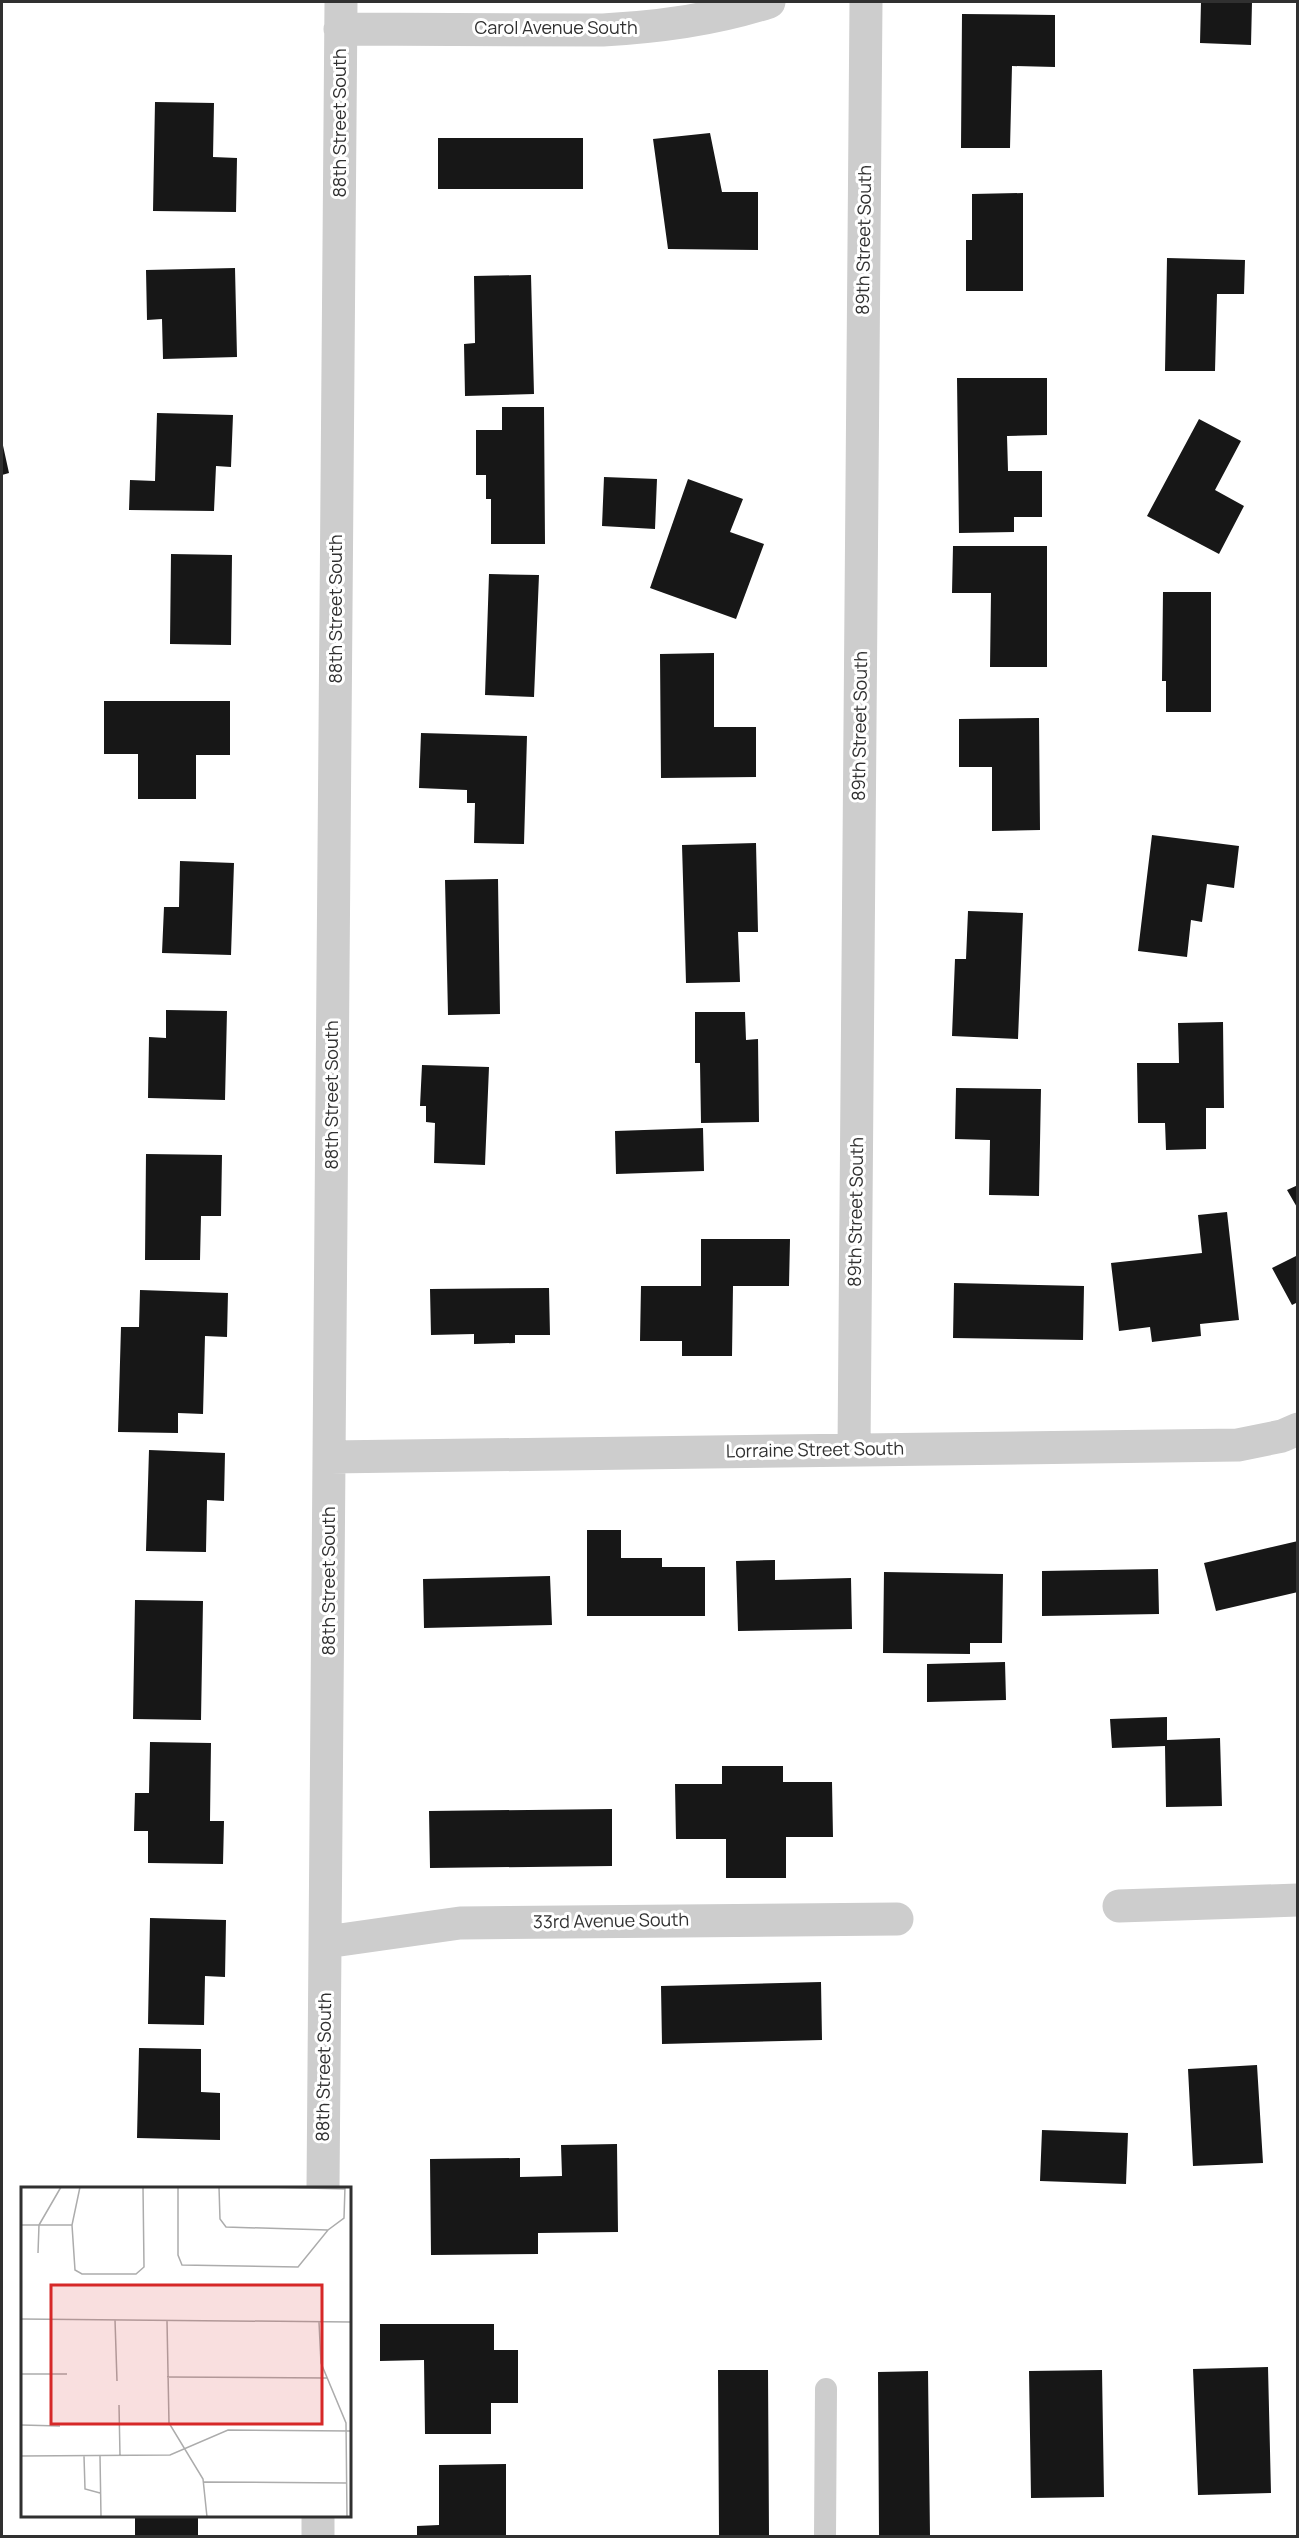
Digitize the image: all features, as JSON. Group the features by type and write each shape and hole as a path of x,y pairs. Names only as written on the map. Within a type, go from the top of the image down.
{"street":[{"name":"Carol Avenue South","path":"341,15 644,28 716,17 769,2"},
{"name":"89th Street South","path":"854,1450 866,2"},
{"name":"88th Street South","path":"322,2187 326,1942 341,15"},
{"name":"Lorraine Street South","path":"330,1457 1238,1445 1282,1436 1298,1429"},
{"path":"1119,1906 1298,1900"},
{"name":"33rd Avenue South","path":"326,1942 460,1923 897,1919"},
{"path":"318,2517 318,2536"}],"lane":[{"path":"825,2536 826,2389"}],"building":[{"path":"1201,2 1252,2 1251,45 1200,43"},
{"path":"962,14 1055,15 1055,67 1012,66 1010,148 961,148"},
{"path":"155,102 214,103 213,157 237,158 236,212 153,211"},
{"path":"710,133 722,192 758,192 758,250 668,249 653,139"},
{"path":"438,138 583,138 583,189 438,189"},
{"path":"1023,193 1023,291 966,291 966,240 972,240 972,194"},
{"path":"1167,258 1245,260 1244,294 1217,294 1215,371 1165,371"},
{"path":"235,268 237,357 163,359 162,319 147,320 146,270"},
{"path":"531,275 534,394 465,396 464,344 475,343 474,276"},
{"path":"957,378 1047,378 1047,435 1007,436 1008,471 1042,471 1042,517 1014,517 1014,532 959,533"},
{"path":"502,407 544,407 545,544 491,544 491,499 486,499 486,475 476,475 476,430 502,430"},
{"path":"157,413 233,415 231,467 216,466 214,511 129,510 130,480 155,481"},
{"path":"1199,419 1241,441 1215,490 1244,506 1219,554 1147,516"},
{"path":"2,441 9,473 2,475"},
{"path":"604,477 657,479 655,529 602,526"},
{"path":"688,479 743,499 730,532 764,544 736,619 650,588"},
{"path":"953,546 1047,546 1047,667 990,667 991,593 952,593"},
{"path":"171,554 232,555 231,645 170,644"},
{"path":"489,574 539,575 534,697 485,695"},
{"path":"1163,592 1211,592 1211,712 1166,712 1166,681 1162,681"},
{"path":"714,653 714,727 756,727 756,777 661,778 660,654"},
{"path":"104,701 230,701 230,755 196,755 196,799 138,799 138,754 104,754"},
{"path":"1039,718 1040,830 992,831 992,767 959,767 959,719"},
{"path":"421,733 527,736 524,844 474,843 475,803 467,803 467,790 419,788"},
{"path":"1152,835 1239,846 1234,888 1207,884 1202,922 1191,920 1187,957 1138,951"},
{"path":"756,843 758,932 738,932 740,982 686,983 682,845"},
{"path":"180,861 234,863 231,955 162,953 164,907 179,907"},
{"path":"498,879 500,1014 448,1015 445,880"},
{"path":"968,911 1023,913 1018,1039 952,1036 955,959 966,959"},
{"path":"166,1010 227,1011 225,1100 148,1098 149,1037 166,1038"},
{"path":"695,1012 745,1012 746,1040 758,1039 759,1122 701,1123 700,1063 695,1063"},
{"path":"1223,1022 1224,1108 1206,1108 1206,1149 1166,1150 1165,1123 1138,1123 1137,1063 1179,1063 1178,1023"},
{"path":"422,1065 489,1067 485,1165 434,1163 435,1123 426,1122 426,1106 420,1106"},
{"path":"956,1088 1041,1089 1039,1196 989,1195 990,1140 955,1139"},
{"path":"703,1128 704,1171 616,1174 615,1131"},
{"path":"146,1154 222,1155 221,1216 201,1216 200,1260 145,1260"},
{"path":"1298,1185 1298,1209 1287,1190"},
{"path":"1227,1212 1239,1320 1200,1324 1201,1336 1152,1342 1150,1327 1119,1331 1111,1263 1202,1253 1198,1215"},
{"path":"701,1239 790,1239 789,1286 733,1286 732,1356 682,1356 682,1341 640,1341 641,1286 701,1286"},
{"path":"1298,1255 1298,1302 1292,1305 1272,1268"},
{"path":"954,1283 1084,1286 1083,1340 953,1338"},
{"path":"549,1288 550,1335 515,1335 515,1343 474,1344 474,1334 431,1335 430,1289"},
{"path":"140,1290 228,1293 227,1337 205,1336 203,1414 178,1413 178,1433 118,1432 121,1327 139,1327"},
{"path":"149,1450 225,1453 224,1501 207,1500 206,1552 146,1551"},
{"path":"587,1530 621,1530 621,1558 662,1558 662,1567 705,1567 705,1616 587,1616"},
{"path":"1298,1541 1298,1592 1216,1611 1204,1563"},
{"path":"775,1560 775,1580 851,1578 852,1629 738,1631 736,1561"},
{"path":"1158,1569 1159,1614 1042,1616 1042,1571"},
{"path":"884,1572 1003,1574 1002,1643 970,1643 970,1654 883,1653"},
{"path":"550,1576 552,1625 424,1628 423,1579"},
{"path":"135,1600 203,1601 201,1720 133,1719"},
{"path":"1005,1662 1006,1700 927,1702 927,1664"},
{"path":"1167,1717 1167,1740 1220,1738 1222,1806 1166,1807 1165,1746 1112,1748 1110,1719"},
{"path":"150,1742 211,1743 210,1821 224,1821 223,1864 148,1863 148,1831 134,1831 135,1793 149,1793"},
{"path":"722,1766 783,1766 783,1782 832,1782 833,1837 786,1837 786,1878 726,1878 726,1839 676,1839 675,1784 722,1784"},
{"path":"612,1809 612,1866 430,1868 429,1811"},
{"path":"150,1918 226,1920 225,1977 205,1976 204,2025 148,2024"},
{"path":"821,1982 822,2040 662,2044 661,1986"},
{"path":"139,2048 201,2049 201,2092 220,2093 220,2140 137,2138"},
{"path":"1257,2065 1263,2163 1193,2166 1188,2069"},
{"path":"1042,2130 1128,2133 1126,2184 1040,2181"},
{"path":"617,2144 618,2232 538,2233 538,2254 431,2255 430,2159 520,2158 520,2177 562,2176 561,2145"},
{"path":"380,2324 494,2324 494,2350 518,2350 518,2403 491,2403 491,2434 425,2434 424,2360 380,2361"},
{"path":"1268,2367 1271,2493 1198,2495 1193,2369"},
{"path":"718,2370 768,2370 769,2536 719,2536"},
{"path":"1102,2370 1104,2497 1031,2498 1029,2371"},
{"path":"928,2371 930,2536 879,2536 878,2372"},
{"path":"506,2464 506,2536 417,2536 417,2526 439,2525 439,2465"},
{"path":"135,2517 198,2518 198,2536 135,2536"}]}
